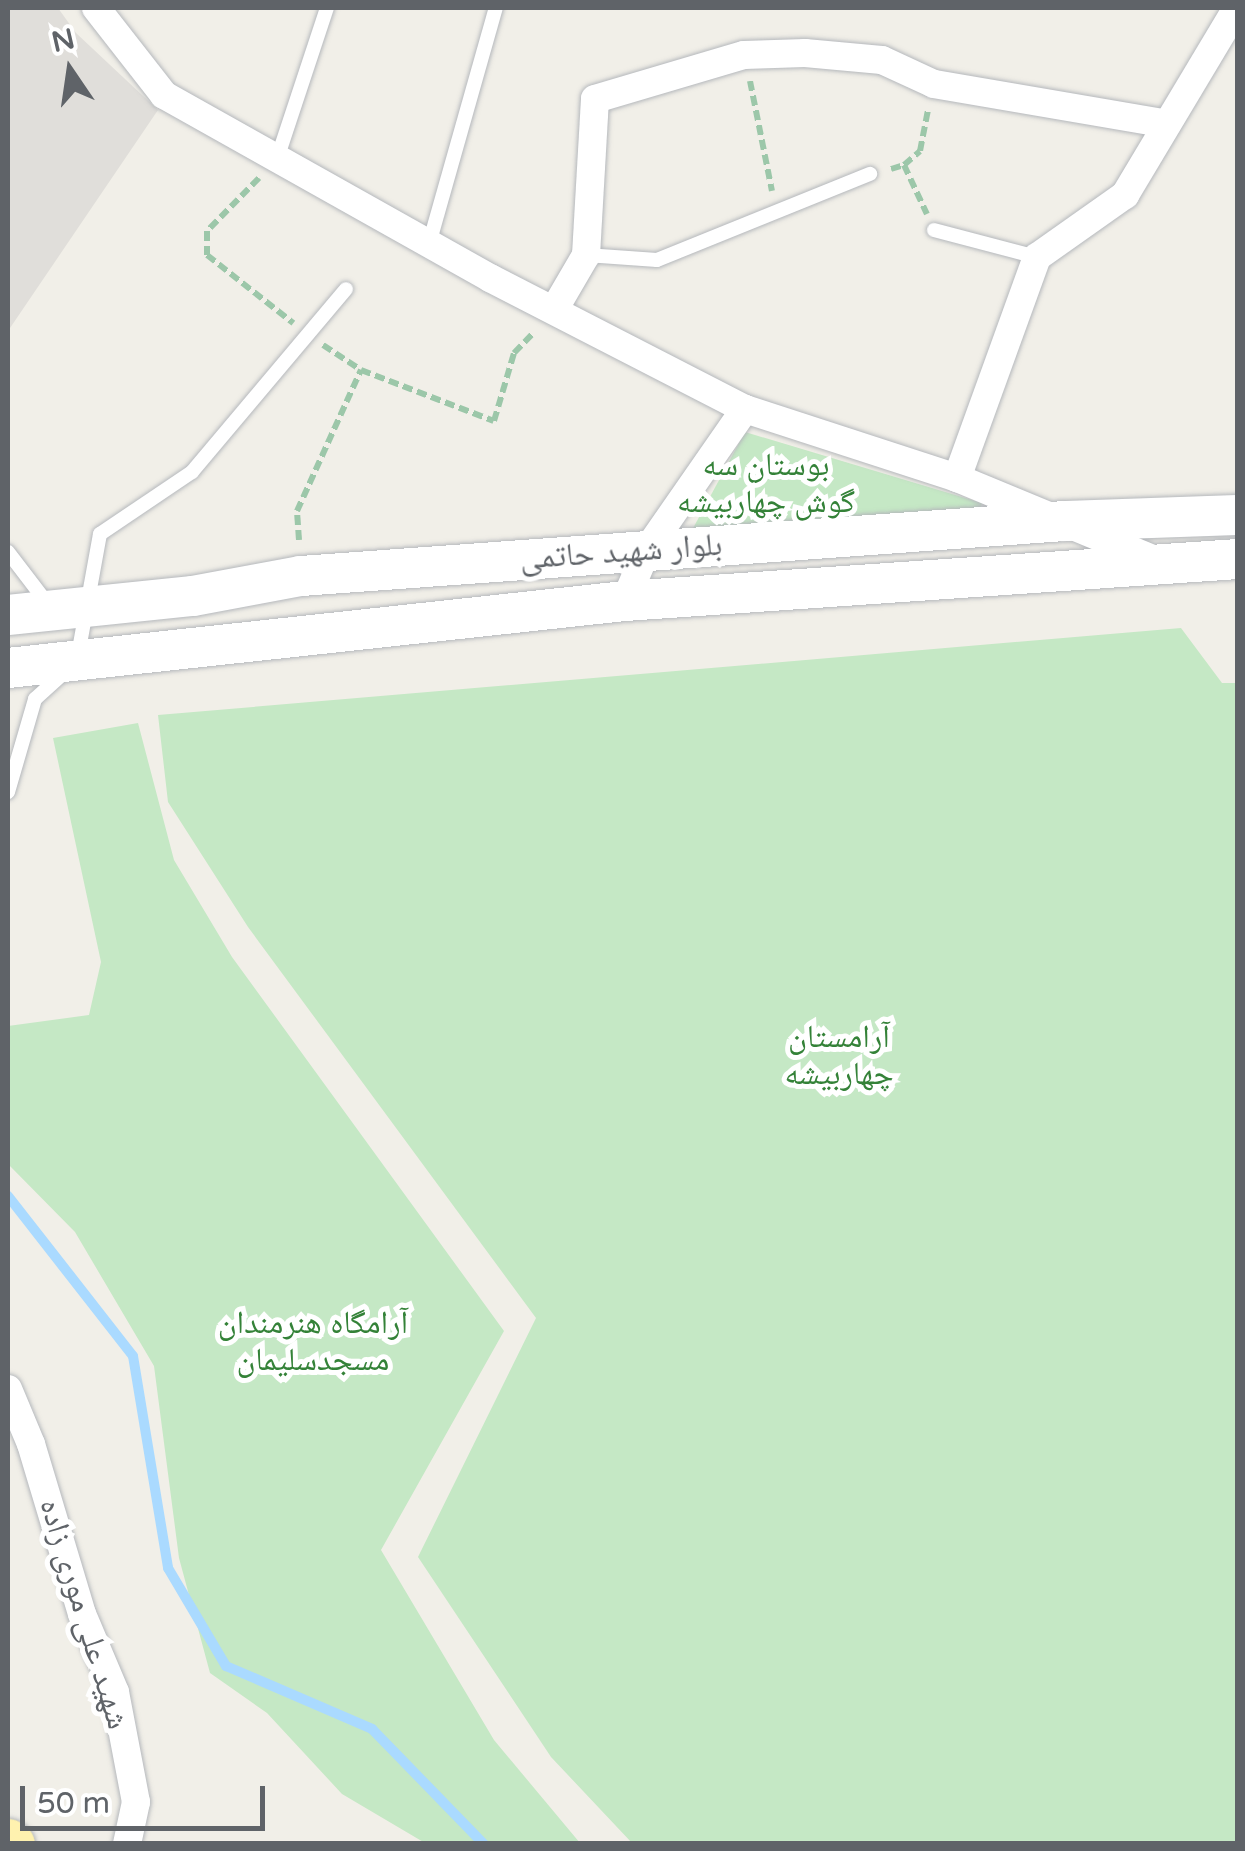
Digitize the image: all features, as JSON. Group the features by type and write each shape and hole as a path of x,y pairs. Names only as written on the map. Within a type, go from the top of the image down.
{"main road":[{"name":"بلوار شهید حاتمی","path":"8,615 193,596 300,576 1065,521 1234,516"},
{"name":"بلوار شهید حاتمی","path":"8,668 625,602 1235,559"}],"street":[{"path":"96,8 164,95 554,310 745,408 957,478 1164,564"},
{"path":"957,478 1037,257 1124,195 1236,8"},
{"path":"554,310 586,255 595,99 744,55 882,60 934,84 1167,124"},
{"path":"625,602 646,550 745,408"},
{"path":"1234,516 1235,559"},
{"name":"شهید علی موری زاده","path":"8,1389 31,1444 82,1614 115,1692 136,1802 126,1844"}],"lane":[{"path":"277,159 328,8"},
{"path":"429,244 496,8"},
{"path":"586,255 657,260 870,174"},
{"path":"934,230 1037,257"},
{"path":"8,792 35,698 77,660 69,608 100,534 192,472 346,289"},
{"path":"8,552 69,608"}],"path":[{"path":"744,55 776,212"},
{"path":"870,174 904,165 920,152 934,84"},
{"path":"277,159 208,230 207,254 308,334 361,370 494,421 514,353 554,310"},
{"path":"904,165 934,230"},
{"path":"300,576 297,511 361,370"}],"shaded area":[{"path":"8,8 58,8 76,33 158,110 8,331"}],"green space":[{"name":"بوستان سه گوش چهاربیشه","path":"745,432 982,503 979,513 691,532"},
{"name":"آرامستان چهاربیشه","path":"1181,628 1222,683 1238,683 1237,1843 632,1843 551,1757 418,1557 536,1318 248,927 168,802 158,715"},
{"name":"آرامگاه هنرمندان مسجدسلیمان","path":"138,723 174,860 232,957 504,1331 381,1550 494,1740 580,1843 425,1843 342,1794 267,1713 210,1673 179,1558 154,1366 75,1232 8,1164 8,1026 89,1015 101,962 53,738"}],"waterway":[{"path":"8,1196 133,1356 168,1568 226,1666 372,1729 484,1844"}]}
